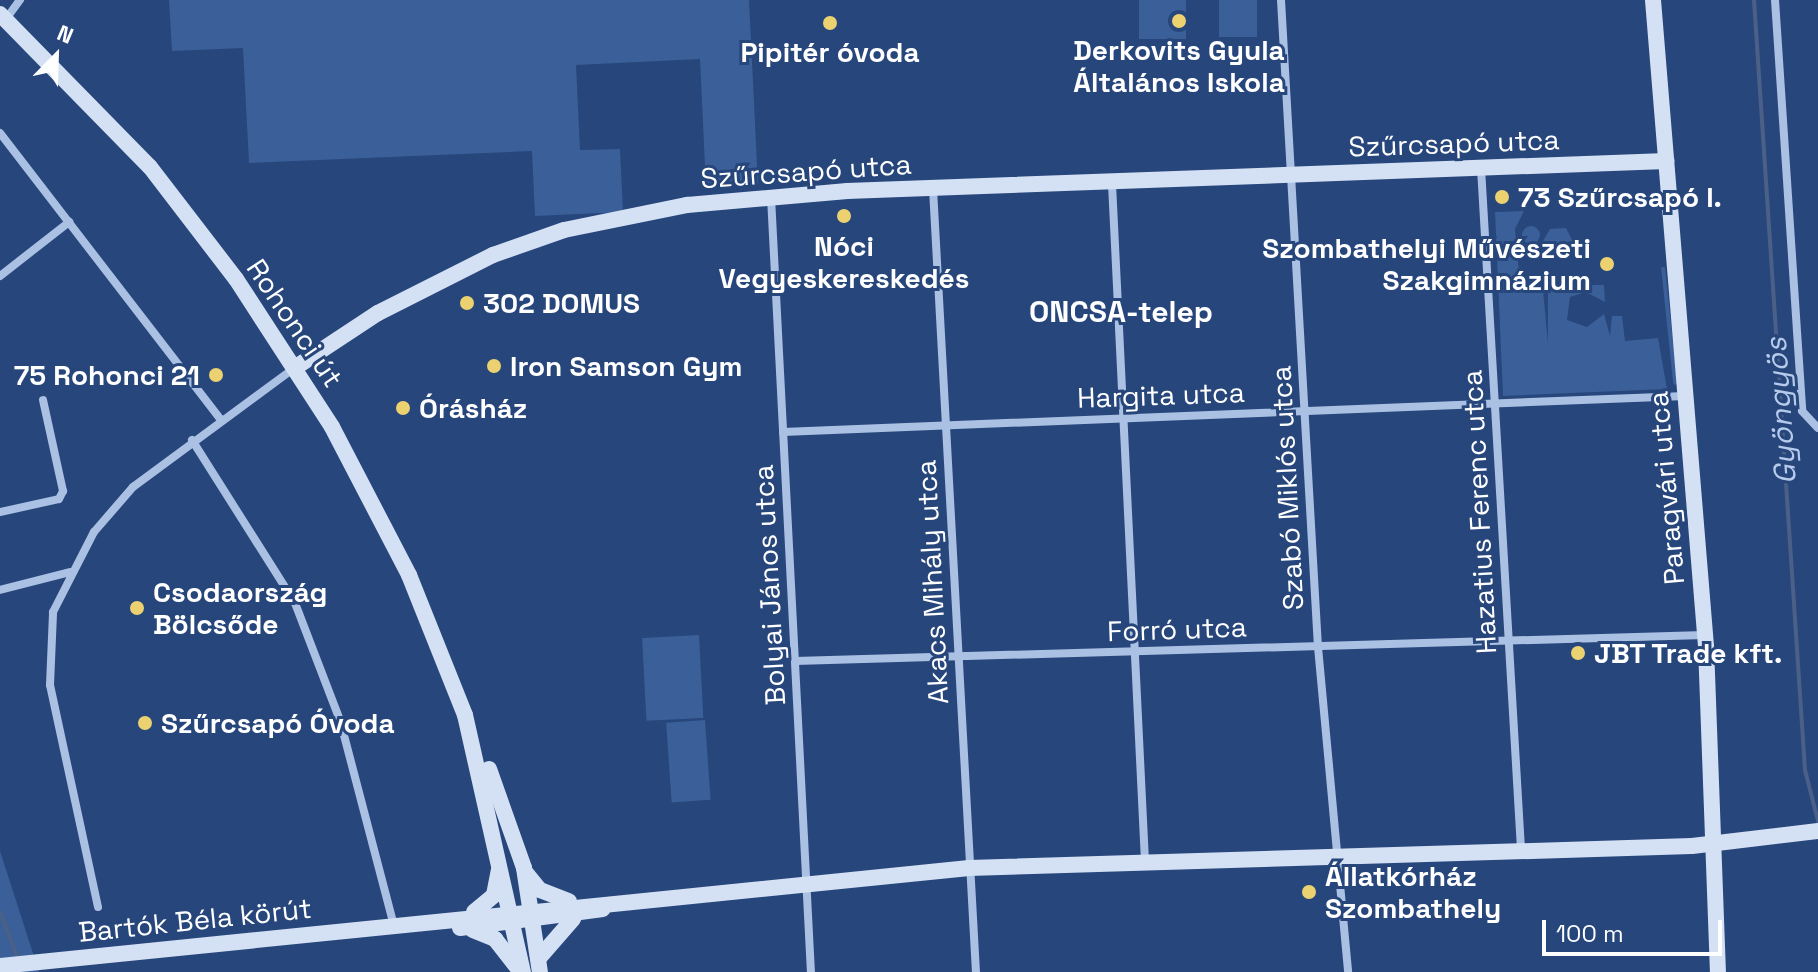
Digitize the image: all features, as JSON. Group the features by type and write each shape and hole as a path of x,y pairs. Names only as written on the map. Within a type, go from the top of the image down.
{"street":[{"path":"3,16 20,0"},
{"name":"Szabó Miklós utca","path":"1281,0 1318,647 1348,972"},
{"name":"Paragvári utca","path":"1653,0 1705,635 1718,844 1718,972"},
{"path":"1775,0 1808,424 1818,428"},
{"name":"Rohonci út","path":"3,16 150,167 296,367 387,530 465,715 524,868 539,966"},
{"path":"0,133 221,420"},
{"name":"Szűrcsapó utca","path":"98,907 50,685 51,620 70,572 113,508 192,440 296,367 415,291 512,248 647,212 771,197 1666,161"},
{"name":"Hazatius Ferenc utca","path":"1481,168 1521,853"},
{"path":"1112,184 1145,863"},
{"name":"Akacs Mihály utca","path":"933,189 976,972"},
{"name":"Bolyai János utca","path":"771,197 811,972"},
{"path":"0,276 69,222"},
{"name":"Hargita utca","path":"783,432 1685,396"},
{"path":"0,512 59,499 63,491 43,400"},
{"path":"192,440 295,603 340,720 378,853 395,927"},
{"path":"0,590 70,572"},
{"name":"Forró utca","path":"795,661 1705,635"},
{"name":"Rohonci út","path":"465,715 514,917 521,972"},
{"path":"489,810 499,884 489,903 463,922 495,939 521,972"},
{"name":"Bartók Béla körút","path":"0,966 514,917 969,868 1521,853 1718,844 1814,833"},
{"path":"524,868 540,890 578,910 550,938 539,966"}],"shaded area":[{"path":"169,0 749,0 758,185 706,188 700,59 576,65 580,150 620,149 623,212 535,216 532,151 249,163 243,48 172,51"},
{"path":"1139,0 1186,0 1186,39 1139,39"},
{"path":"1219,0 1257,0 1257,37 1219,37"},
{"path":"1524,211 1515,229 1519,272 1543,290 1548,343 1548,285 1604,285 1605,302 1586,292 1570,297 1567,320 1587,327 1604,314 1610,336 1612,316 1622,316 1625,341 1658,338 1667,389 1503,396 1495,212"},
{"path":"1527,226 1535,226 1540,235 1538,242 1527,244 1522,239 1522,231"},
{"path":"1566,228 1578,252 1556,246 1521,256 1540,246 1550,229"},
{"path":"1661,267 1665,267 1677,384 1673,385"},
{"path":"699,635 703,718 646,721 642,638"},
{"path":"705,720 711,800 672,803 666,723"},
{"path":"0,851 12,888 39,972 0,972"}],"waterway":[{"name":"Gyöngyös","path":"1754,0 1805,770 1818,821"},
{"path":"0,912 18,959"}],"place":[{"name":"Derkovits Gyula Általános Iskola","path":"1179,21"},
{"name":"Pipitér óvoda","path":"830,23"},
{"name":"73 Szűrcsapó I.","path":"1502,197"},
{"name":"Nóci Vegyeskereskedés","path":"844,216"},
{"name":"Szombathelyi Művészeti Szakgimnázium","path":"1607,264"},
{"name":"302 DOMUS","path":"467,303"},
{"name":"Iron Samson Gym","path":"494,366"},
{"name":"75 Rohonci 21","path":"216,375"},
{"name":"Órásház","path":"403,408"},
{"name":"Csodaország Bölcsőde","path":"137,608"},
{"name":"JBT Trade kft.","path":"1578,653"},
{"name":"Szűrcsapó Óvoda","path":"145,723"},
{"name":"Állatkórház Szombathely","path":"1309,892"}],"district":[{"name":"ONCSA-telep","path":"1121,312"}]}
